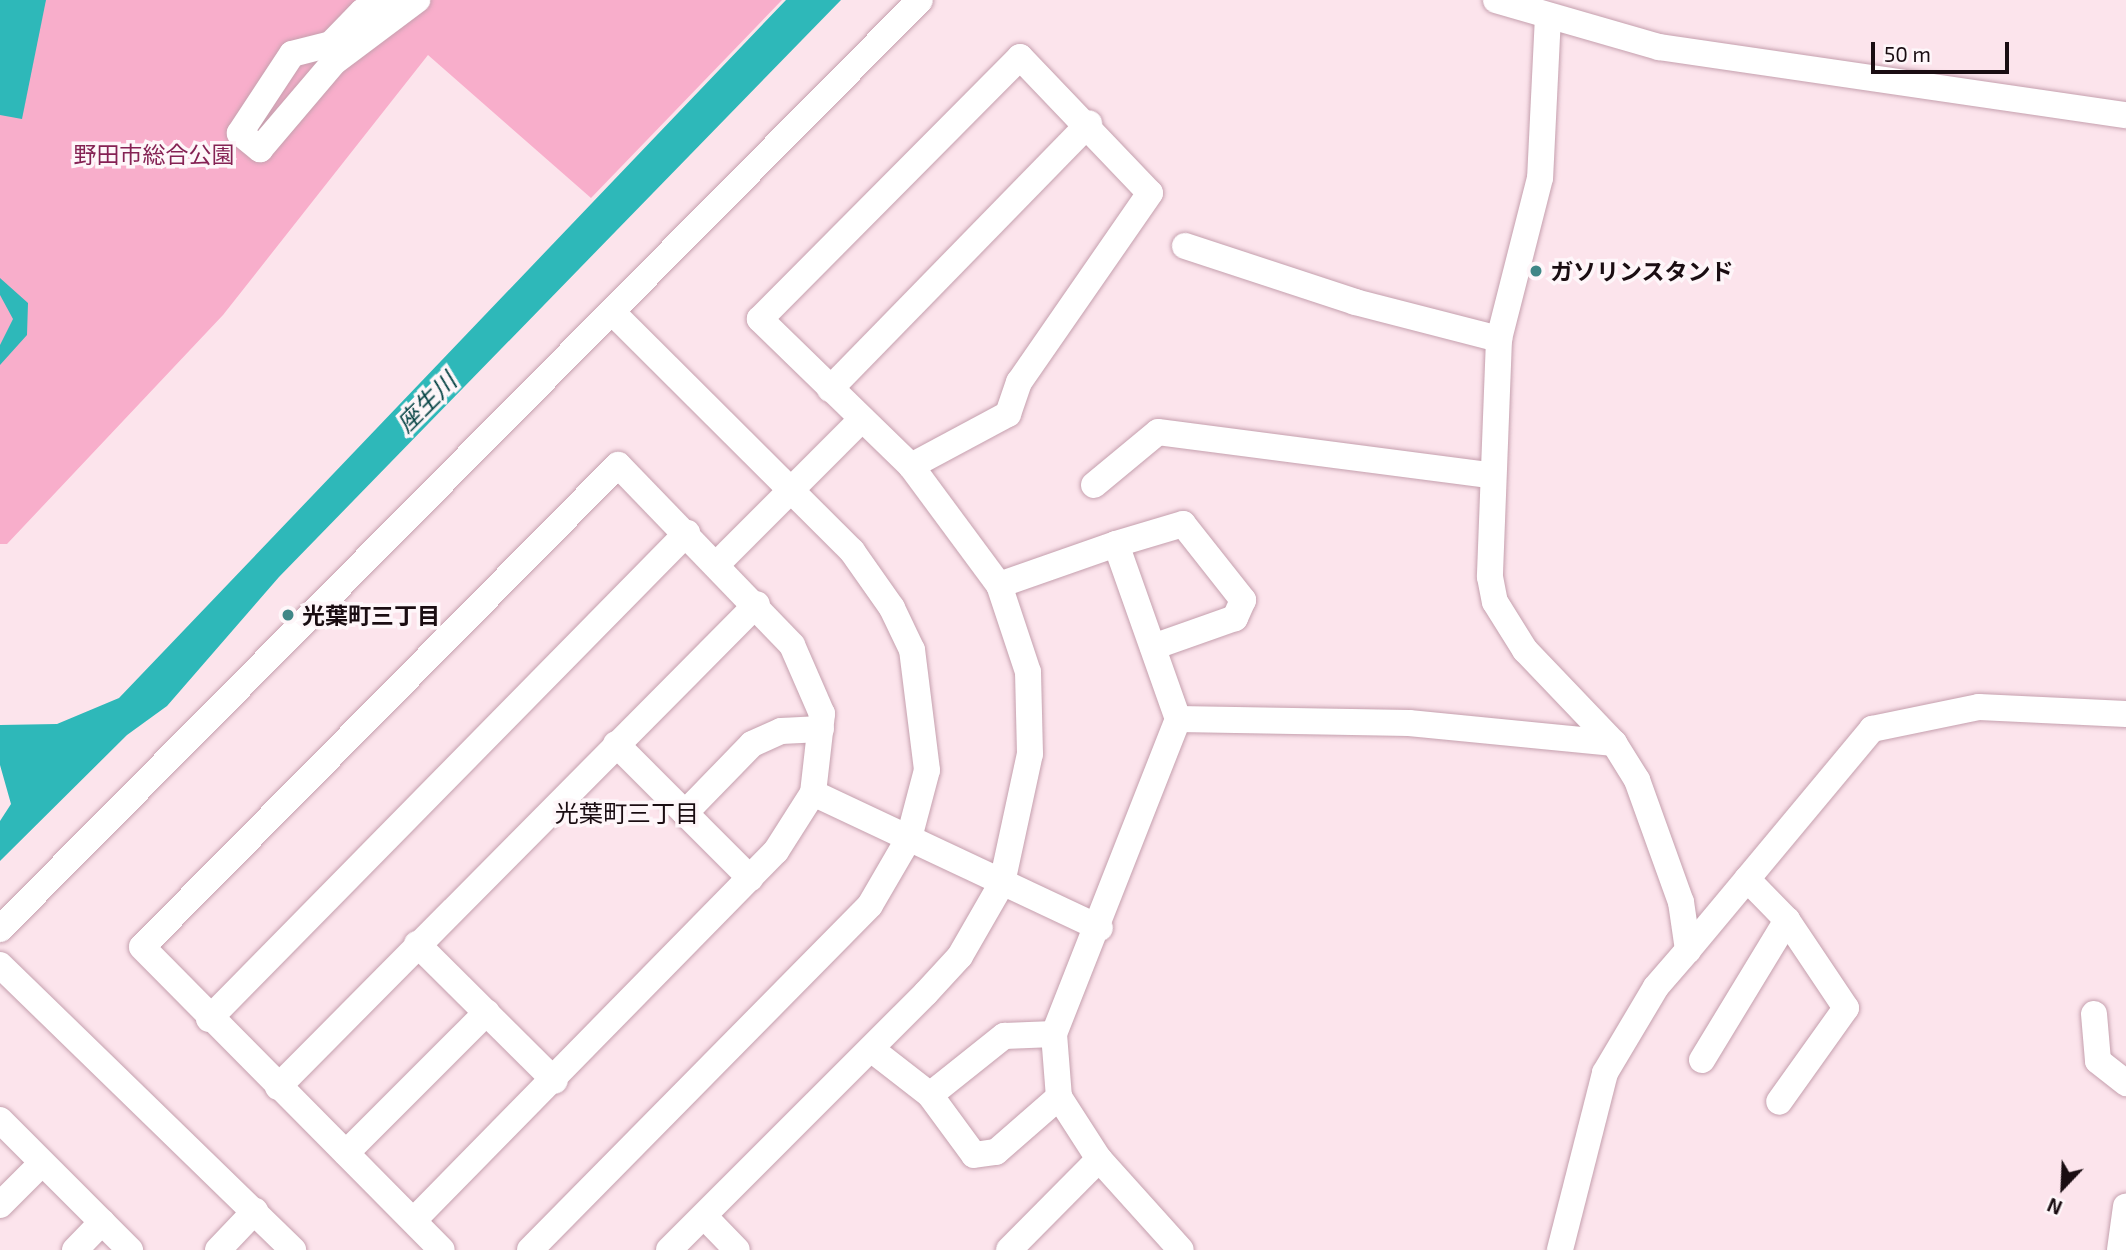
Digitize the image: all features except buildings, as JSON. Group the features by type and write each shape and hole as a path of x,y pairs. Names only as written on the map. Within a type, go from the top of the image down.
{"street":[{"path":"0,929 920,0"},
{"path":"1496,0 1659,47 2126,115"},
{"path":"410,4 334,62 260,149 240,133 292,54 331,44 362,12 410,4"},
{"path":"1548,16 1540,178 1499,339 1491,475 1495,602 1525,650 1614,743 1637,780 1681,902 1688,950"},
{"path":"669,1250 871,1049 960,956 1002,883 1030,754 1028,672 999,585 911,466 760,319 1020,57 1089,124 1150,193 1019,382 1008,414 911,466"},
{"path":"830,389 1089,124"},
{"path":"1185,246 1355,302 1499,339"},
{"path":"530,1250 870,905 908,838 927,769 912,650 852,551 612,313"},
{"path":"717,564 862,420"},
{"path":"1094,485 1158,432 1491,475"},
{"path":"414,1220 555,1081 776,851 813,793 822,714 806,672 757,604 618,465 142,947 209,1018 442,1250"},
{"path":"999,585 1183,524 1242,600 1235,618 1153,646"},
{"path":"209,1018 687,533"},
{"path":"1116,544 1178,719 1100,928 1054,1034 1059,1097 1099,1159 1181,1250"},
{"path":"278,1087 757,604"},
{"path":"1560,1250 1605,1073 1656,987 1872,729 1979,706 2126,714"},
{"path":"1178,719 1409,723 1614,743"},
{"path":"685,813 752,744 781,731 821,729"},
{"path":"616,744 750,878"},
{"path":"813,793 1100,928"},
{"path":"1747,879 1787,920 1846,1008 1779,1102"},
{"path":"1702,1060 1787,920"},
{"path":"417,944 555,1081"},
{"path":"0,965 293,1250"},
{"path":"346,1153 487,1012"},
{"path":"2094,1014 2098,1061 2126,1083"},
{"path":"930,1095 1003,1036 1054,1034"},
{"path":"871,1049 930,1095 975,1155 996,1152 1059,1097"},
{"path":"0,1120 41,1164 130,1250"},
{"path":"1009,1250 1099,1159"},
{"path":"0,1205 41,1164"},
{"path":"2120,1250 2126,1206"},
{"path":"218,1250 255,1211"},
{"path":"704,1216 737,1250"},
{"path":"75,1250 102,1222"}],"green space":[{"name":"野田市総合公園","path":"0,0 782,0 591,198 428,55 223,315 7,544 0,544"}],"water":[{"path":"0,0 46,0 22,119 0,115"},
{"name":"座生川","path":"786,0 841,0 279,577 167,706 127,735 0,861 0,821 11,804 0,765 0,725 57,724 119,698"},
{"path":"0,278 28,303 27,335 0,365 0,345 13,319 0,295"}],"place":[{"name":"ガソリンスタンド","path":"1536,271"},
{"name":"光葉町三丁目","path":"288,615"}],"district":[{"name":"光葉町三丁目","path":"627,813"}]}
